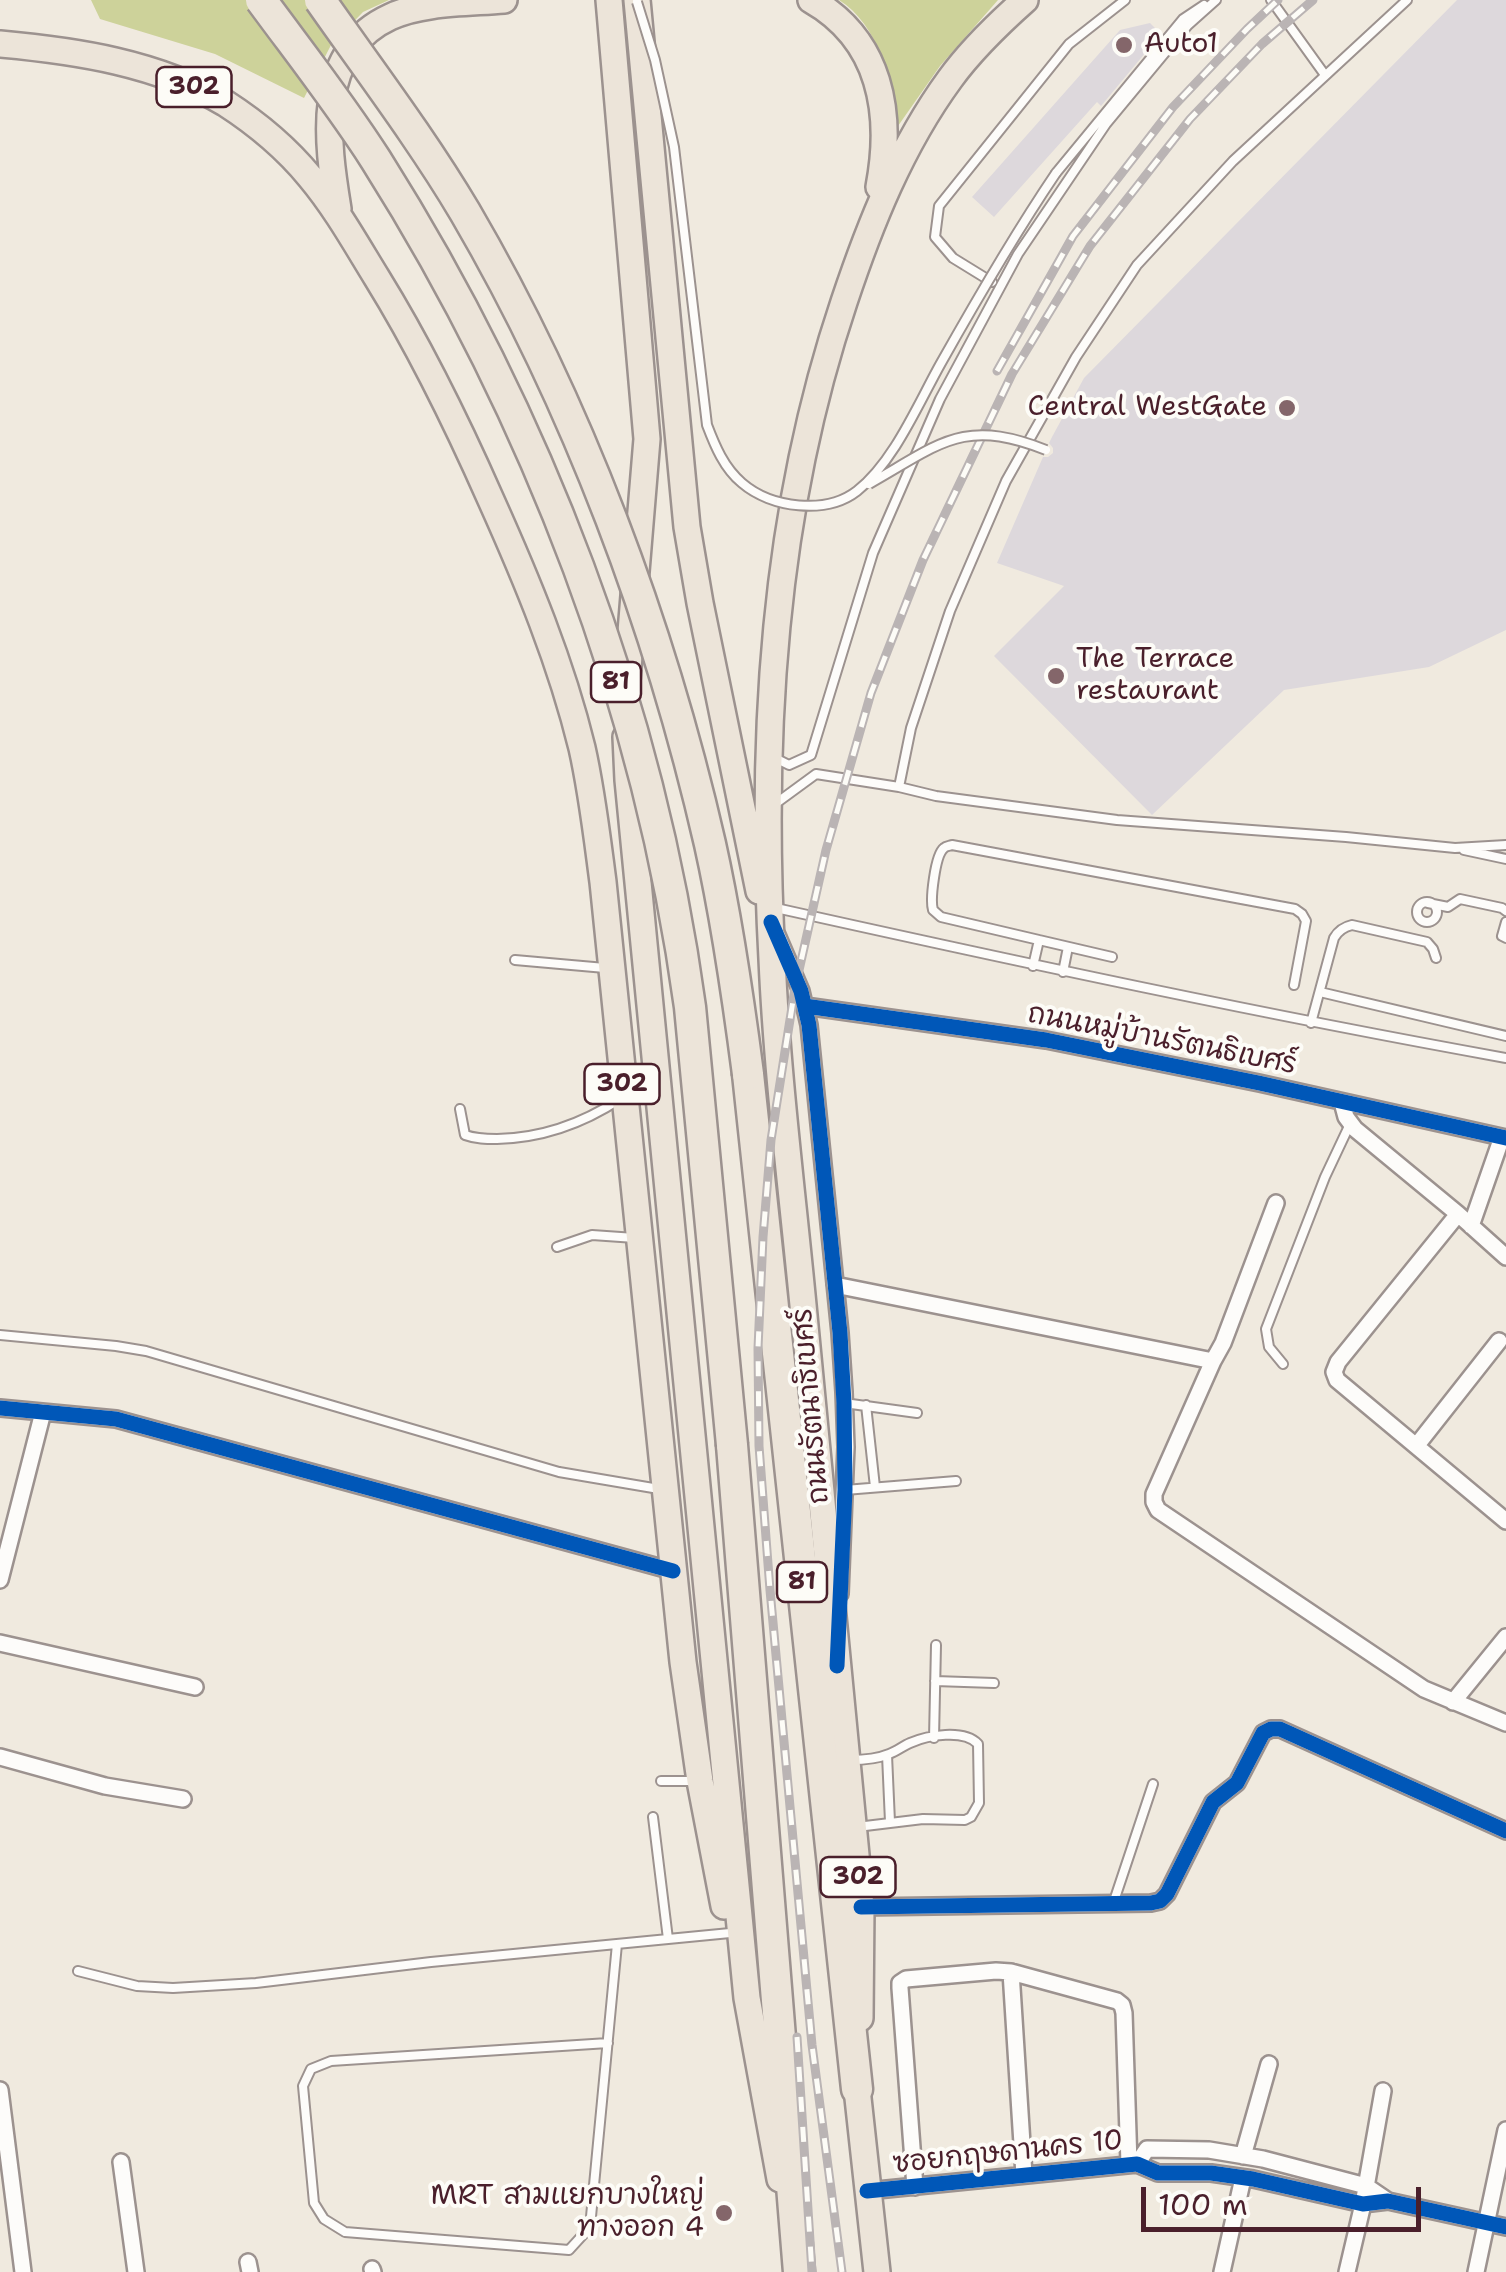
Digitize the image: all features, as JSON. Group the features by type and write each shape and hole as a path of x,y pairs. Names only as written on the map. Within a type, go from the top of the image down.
{"highway":[{"name":"81","path":"261,0 374,157 496,377 570,546 652,804 690,1007 732,1445 798,2272"},
{"name":"81","path":"320,0 409,125 466,214 549,375 603,502 640,604 695,784 729,940 748,1074 856,2089"}],"main road":[{"path":"340,218 328,128 330,102 350,50 370,29 391,16 416,8 504,0"},
{"path":"609,0 646,406 645,474 626,693 628,780 747,1998"},
{"path":"810,0 850,31 867,55 880,88 886,124 885,158 873,221"},
{"path":"772,958 769,755 776,628 794,498 819,386 873,221 896,170 950,78 1024,0"},
{"name":"302","path":"637,1 682,481 700,603 772,958"},
{"name":"302","path":"0,44 112,61 198,89 226,104 272,139 311,178 340,218 427,364 479,472 538,611 582,748 603,882 664,1490 700,1780 747,1998 798,2272"},
{"name":"ถนนรัตนาธิเบศร์","path":"772,958 861,1907 856,2089 877,2272"}],"street":[{"path":"770,914 793,970 809,1025 836,1285 845,1490 837,1666"},
{"name":"ถนนหมู่บ้านรัตนธิเบศร์","path":"805,1006 1046,1040 1504,1137"},
{"path":"1342,1102 1350,1124 1506,1257"},
{"path":"1471,1226 1504,1137"},
{"path":"1276,1203 1223,1343 1154,1494 1154,1502 1158,1510 1424,1689 1506,1723"},
{"path":"1458,1214 1338,1362 1334,1372 1337,1380 1504,1515"},
{"path":"836,1285 1213,1361"},
{"path":"1417,1445 1499,1341"},
{"path":"0,1408 116,1419 673,1570"},
{"path":"0,1580 43,1412"},
{"path":"1453,1702 1506,1637"},
{"path":"0,1643 195,1687"},
{"path":"861,1907 1160,1900 1167,1894 1213,1802 1237,1783 1263,1733 1271,1729 1280,1729 1506,1831"},
{"path":"0,1757 105,1786 183,1799"},
{"path":"915,2187 900,1983 906,1978 996,1970 1117,2001 1124,2013 1133,2164"},
{"path":"1011,1972 1024,2175"},
{"path":"1244,2156 1269,2064"},
{"path":"0,2090 24,2272"},
{"path":"1347,2272 1383,2091"},
{"path":"1476,2272 1506,2130"},
{"name":"ซอยกฤษดานคร 10","path":"1133,2164 1147,2149 1209,2150 1366,2186 1388,2201"},
{"path":"121,2162 136,2272"},
{"name":"ซอยกฤษดานคร 10","path":"868,2192 1133,2164 1158,2173 1211,2173 1243,2178 1363,2204 1388,2201 1506,2226"},
{"path":"1222,2272 1243,2178"}],"lane":[{"path":"1000,287 953,258 936,236 939,206 1068,44 1125,0"},
{"path":"769,755 789,765 810,755 873,553 940,399 1018,254 1106,124 1188,25 1214,0"},
{"path":"856,492 886,458 1002,255 1056,173 1184,19 1214,0"},
{"path":"1272,0 1325,76"},
{"path":"899,787 911,728 950,611 1006,481 1076,357 1137,266 1234,160 1407,0"},
{"path":"637,1 674,147 707,425 717,451 742,483 779,502 826,504 856,492 948,440 992,434 1046,450"},
{"path":"769,808 816,774 936,796 1117,820 1346,836 1454,848 1506,860"},
{"path":"1112,957 936,914 930,901 944,847 952,845 1295,910 1306,921 1294,985"},
{"path":"1454,848 1506,845"},
{"path":"1407,938 1422,904 1448,907 1460,899 1506,911"},
{"path":"1417,911 1424,922 1433,920 1436,908 1428,903"},
{"path":"770,914 1311,1023 1506,1058"},
{"path":"1506,922 1502,936 1506,938"},
{"path":"1311,1023 1334,938 1342,929 1352,925 1427,942 1436,958"},
{"path":"1033,966 1039,940"},
{"path":"1063,972 1068,947"},
{"path":"514,960 610,969"},
{"path":"1320,992 1506,1036"},
{"path":"460,1110 465,1135 475,1139 526,1138 578,1124 624,1097"},
{"path":"1283,1364 1269,1347 1266,1329 1350,1124"},
{"path":"556,1247 592,1235 638,1238"},
{"path":"0,1335 146,1352 559,1472 664,1490"},
{"path":"844,1403 917,1413"},
{"path":"866,1406 875,1486"},
{"path":"845,1490 956,1481"},
{"path":"934,1738 936,1645"},
{"path":"935,1682 994,1683"},
{"path":"846,1761 888,1755 910,1743 934,1738 963,1736 978,1744 976,1813 965,1820 853,1827"},
{"path":"888,1755 890,1822"},
{"path":"661,1780 700,1780"},
{"path":"1114,1904 1153,1784"},
{"path":"653,1817 668,1939"},
{"path":"78,1970 137,1986 173,1988 256,1983 730,1933"},
{"path":"608,2043 330,2062 311,2069 303,2086 314,2202 324,2219 345,2232 568,2250 590,2227 608,2043 617,1944"}],"green space":[{"path":"91,0 389,0 363,12 331,45 304,98 215,54 100,19"},
{"path":"839,0 998,0 940,66 898,126 892,91 874,39 853,11"}],"building":[{"name":"Central WestGate","path":"1457,0 1506,0 1506,630 1429,667 1284,690 1152,815 994,656 1064,586 997,563 1043,457 1053,453 1049,443 1084,378"},
{"path":"1150,23 1161,34 1101,106 1097,102 994,217 972,197 1120,30"}],"railway":[{"path":"997,371 1073,236 1173,107 1278,0"},
{"path":"842,2272 812,2045 759,1446 763,1237 771,1140 795,988 826,850 871,693 923,560 1012,374 1090,246 1190,119 1262,44 1313,0"},
{"path":"797,2037 812,2272"}],"cycle path":[{"path":"771,922 801,991 809,1025 840,1333 845,1490 837,1666"},
{"path":"805,1006 1046,1040 1506,1138"},
{"path":"0,1408 116,1419 673,1571"},
{"path":"861,1907 1160,1901 1213,1802 1237,1783 1263,1733 1271,1729 1280,1729 1506,1831"},
{"path":"867,2191 1137,2164 1158,2173 1211,2173 1253,2179 1363,2204 1388,2201 1506,2227"}],"place":[{"name":"Auto1","path":"1124,45"},
{"name":"Central WestGate","path":"1287,408"},
{"name":"The Terrace restaurant","path":"1056,676"},
{"name":"MRT สามแยกบางใหญ่ ทางออก 4","path":"724,2213"}]}
